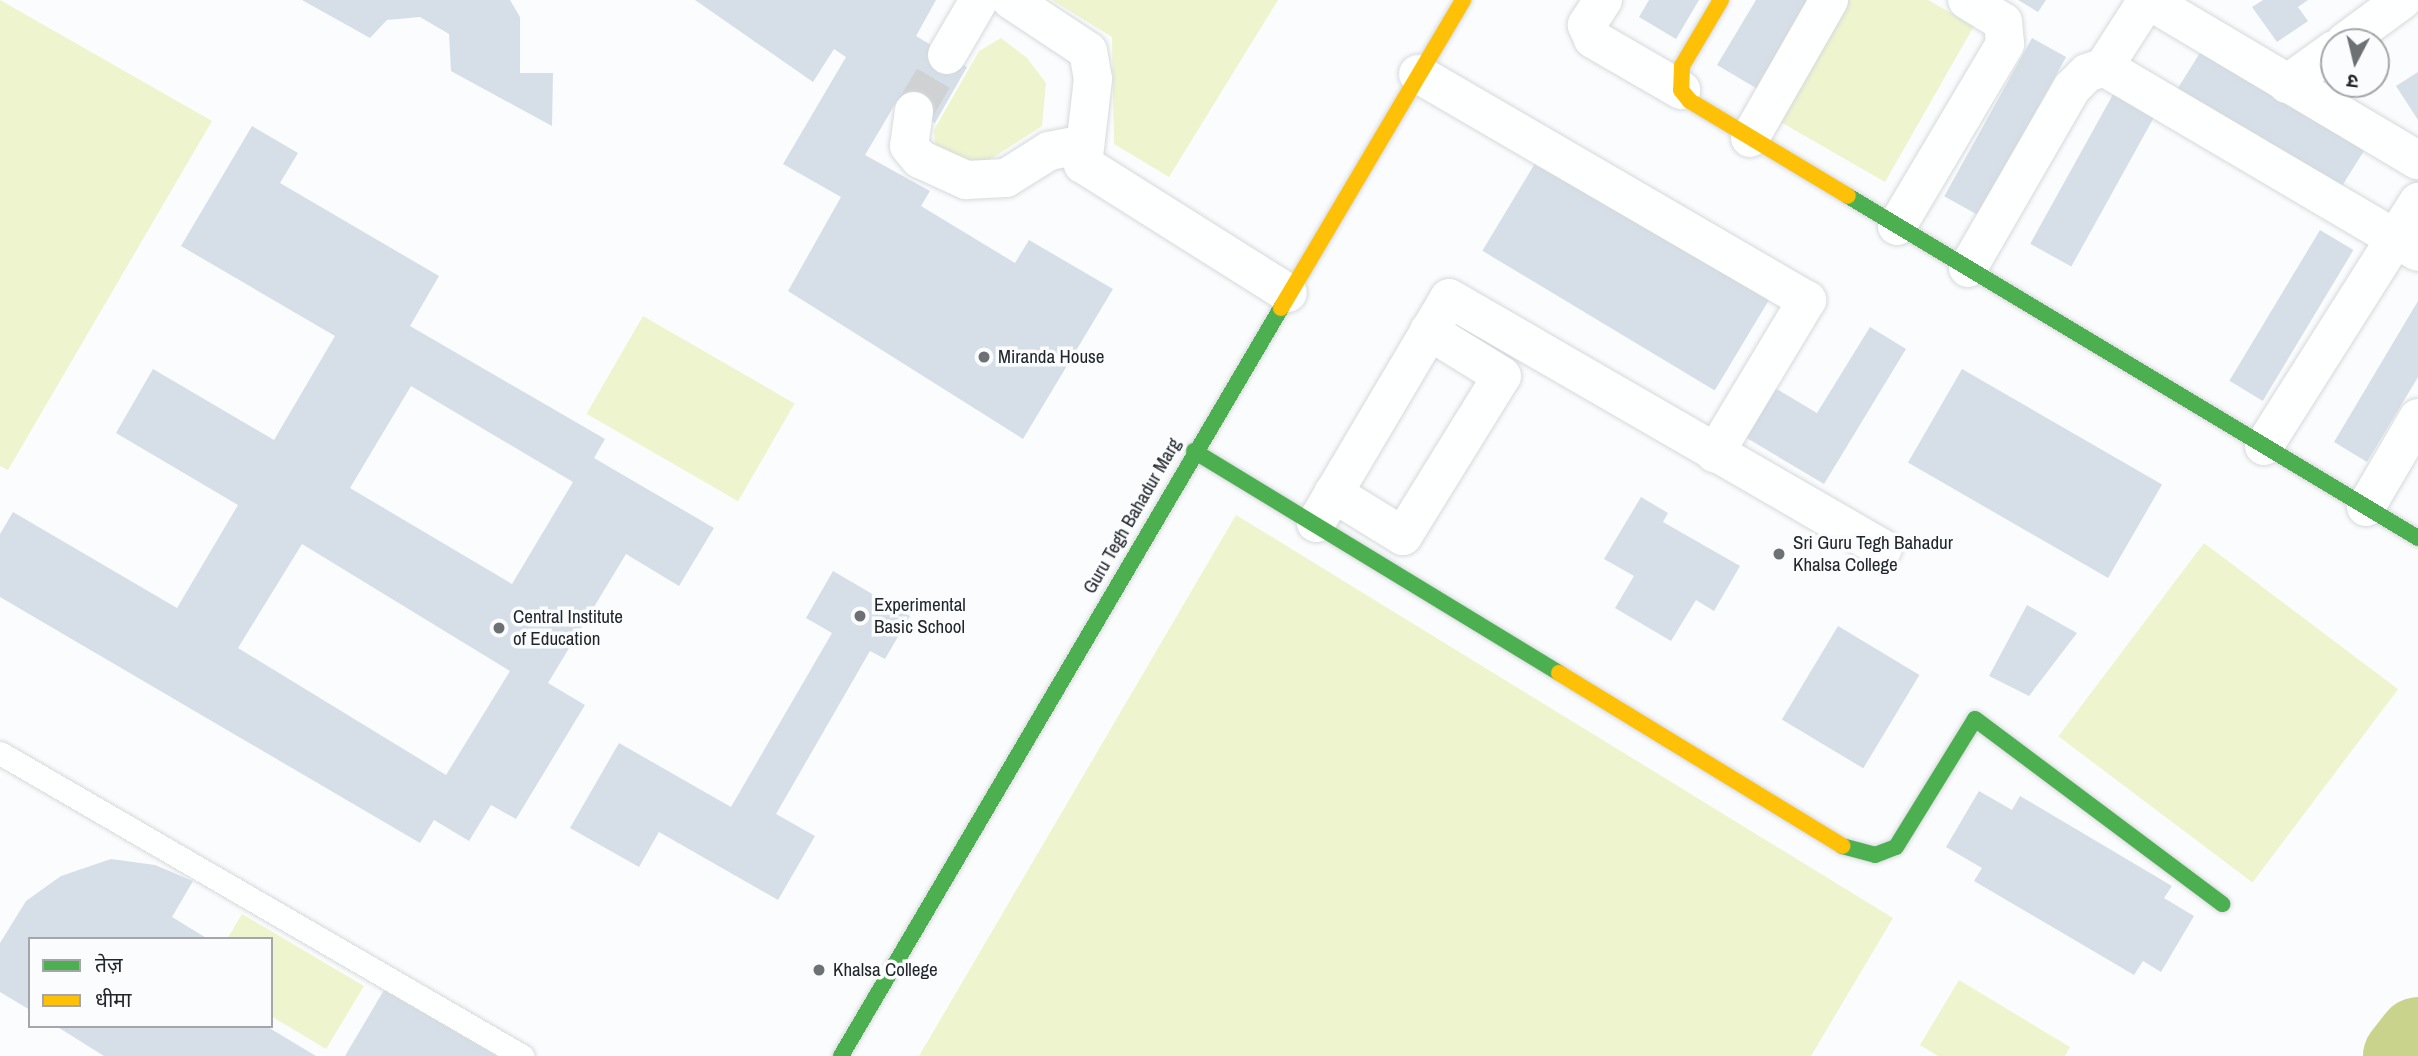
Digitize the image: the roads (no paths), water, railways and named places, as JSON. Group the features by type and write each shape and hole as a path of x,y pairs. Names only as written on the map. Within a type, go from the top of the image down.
{"street":[{"path":"947,55 979,0"},
{"path":"1012,0 1087,51 1093,79 1083,164 1288,293"},
{"name":"Guru Tegh Bahadur Marg","path":"841,1056 1194,451 1462,0"},
{"path":"1603,0 1587,25 1593,39 1681,90 1690,100 1750,138 2418,538"},
{"path":"1681,90 1682,66 1721,0"},
{"path":"1750,138 1829,0"},
{"path":"1897,226 2005,44 2003,22 1967,0"},
{"path":"1968,268 2072,88 2087,73 2104,67 2148,0 2197,12 2287,84 2418,160"},
{"path":"2364,28 2402,0"},
{"path":"2287,84 2320,60"},
{"path":"2104,67 2407,245"},
{"path":"1419,74 1807,300 1715,453"},
{"path":"914,111 909,146 920,159 966,180 1006,178 1049,150 1085,144"},
{"path":"2264,446 2407,245 2418,202"},
{"path":"1324,508 1449,298 1883,549"},
{"path":"1194,451 1324,508 1404,536 1502,376 1429,331"},
{"path":"2366,507 2418,418"},
{"path":"1324,508 1849,850 1875,855 1895,847 1914,824 1975,719 2221,904"}],"lane":[{"path":"0,753 522,1056"}],"waterway":[{"path":"2403,1056 2418,1037"}],"tunnel":[{"path":"914,111 947,55"}],"place":[{"name":"Miranda House","path":"984,357"},
{"name":"Sri Guru Tegh Bahadur Khalsa College","path":"1779,554"},
{"name":"Experimental Basic School","path":"860,616"},
{"name":"Central Institute of Education","path":"499,628"},
{"name":"Khalsa College","path":"819,970"}]}
